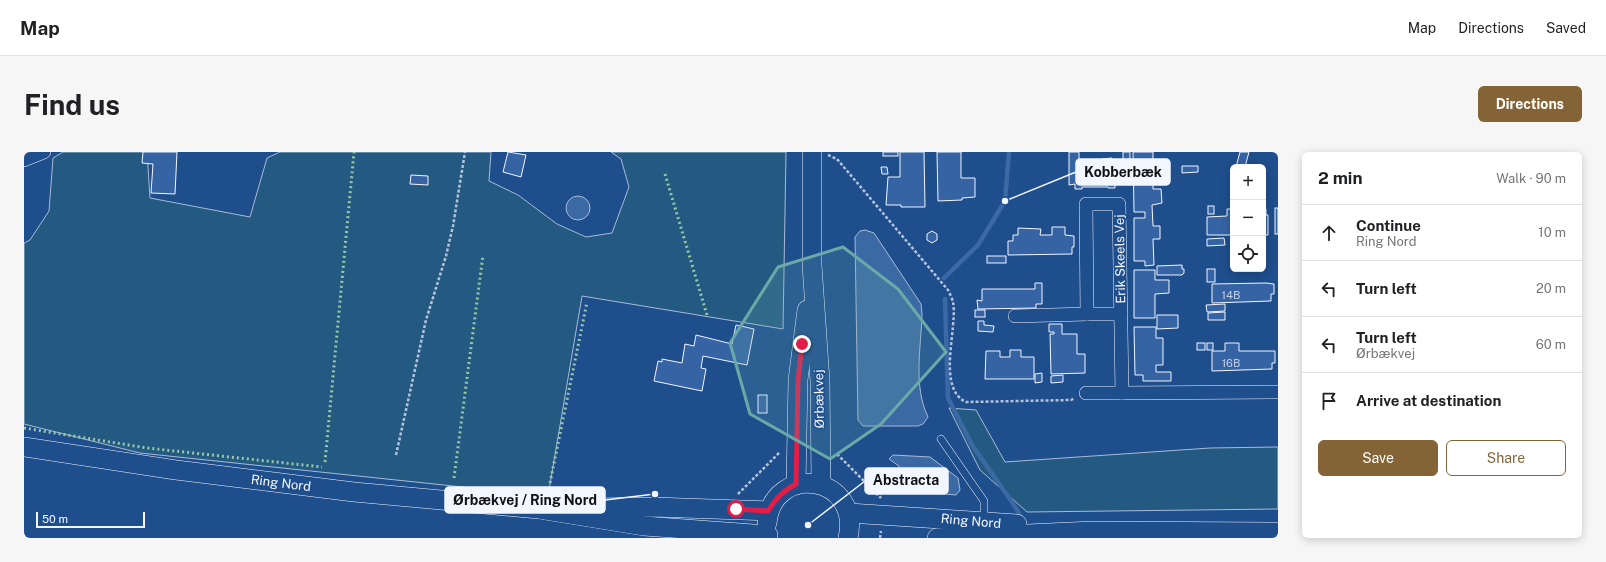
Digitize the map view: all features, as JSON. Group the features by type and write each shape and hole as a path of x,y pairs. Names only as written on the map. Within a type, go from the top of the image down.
{"main road":[{"name":"Ørbækvej","path":"796,484 798,380 812,265 818,153"},
{"name":"Ørbækvej","path":"812,265 820,381 821,484"},
{"name":"Ring Nord","path":"24,447 192,472 354,492 539,509 644,526 769,536"},
{"path":"769,536 767,522 768,511 775,499 784,490 796,484 808,482 821,484 833,490 843,500 849,513 850,526 848,538"},
{"name":"Ring Nord","path":"539,509 653,507 768,511"},
{"name":"Ring Nord","path":"849,513 1093,531"},
{"name":"Ring Nord","path":"937,538 1093,531 1278,532"}],"street":[{"path":"24,160 44,152"},
{"name":"Erik Skeels Vej","path":"1087,314 1086,204 1119,204 1122,393"},
{"name":"Erik Skeels Vej","path":"1015,316 1120,314"},
{"path":"1086,393 1278,392"}],"lane":[{"path":"942,439 984,501 984,522"}],"path":[{"path":"396,455 426,320 451,233 465,152"},
{"path":"818,153 836,159 948,290 953,302 950,375 952,389 958,399 966,402 1072,400 1086,393"}],"highlighted area":[{"path":"843,247 898,289 946,352 881,424 830,459 750,414 730,343 778,267"}],"shaded area":[{"path":"63,152 147,152 150,198 250,217 267,158 280,152 491,152 489,181 518,195 557,224 586,237 612,233 629,187 621,159 611,152 786,152 783,329 582,296 548,496 140,453 24,424 24,243 30,240 49,211 53,158"},
{"path":"578,196 583,197 589,203 589,213 583,219 578,220 573,219 567,213 566,208 567,203 573,197"},
{"path":"865,230 874,233 921,304 922,314 919,380 923,405 928,417 923,424 918,426 863,426 858,420 855,237 860,231"},
{"path":"949,408 976,410 1005,462 1210,448 1278,447 1278,509 1027,512 980,470"},
{"path":"893,455 930,457 958,478 960,490 956,495 899,490 899,466 889,459"}],"building":[{"path":"143,152 177,152 175,194 151,193 153,164 142,163"},
{"path":"508,152 526,155 521,177 503,172"},
{"path":"883,152 898,152 898,156 883,156"},
{"path":"900,152 924,152 925,207 901,207 901,205 886,205 888,177 900,177"},
{"path":"937,152 961,152 961,178 975,178 975,197 962,198 962,200 938,201"},
{"path":"1069,152 1079,152 1079,164 1102,163 1102,159 1112,158 1112,163 1121,164 1121,172 1115,172 1115,188 1082,187 1082,189 1075,189 1075,184 1069,185"},
{"path":"1123,152 1130,152 1130,168 1123,168"},
{"path":"1133,152 1153,152 1153,189 1161,189 1162,203 1152,205 1153,226 1160,226 1160,239 1153,239 1154,265 1145,266 1145,261 1134,261 1134,218 1145,218 1145,212 1134,212"},
{"path":"1240,152 1249,152 1246,164 1237,164"},
{"path":"1182,166 1198,166 1198,172 1182,173"},
{"path":"881,167 887,167 888,174 882,174"},
{"path":"411,175 428,176 428,185 410,184"},
{"path":"1208,206 1214,206 1214,214 1208,214"},
{"path":"1275,208 1278,208 1278,234 1275,234"},
{"path":"1227,209 1230,209 1230,235 1207,235 1207,217 1227,216"},
{"path":"1266,215 1268,215 1268,235 1266,235"},
{"path":"1052,227 1065,227 1065,235 1074,236 1074,247 1072,247 1072,254 1008,255 1008,241 1013,241 1013,235 1018,235 1018,228 1041,229 1040,235 1052,235"},
{"path":"932,231 937,234 937,240 932,243 927,240 927,234"},
{"path":"1224,238 1225,245 1207,246 1207,239"},
{"path":"987,256 1006,256 1006,263 987,263"},
{"path":"1182,265 1184,273 1182,275 1157,275 1157,266"},
{"path":"1207,269 1215,269 1215,282 1207,282"},
{"path":"1134,270 1155,270 1155,280 1169,280 1169,293 1155,294 1155,318 1134,318"},
{"path":"1035,283 1042,283 1042,304 1036,304 1036,308 978,309 977,300 982,301 982,289 1035,289"},
{"path":"1212,284 1274,284 1274,294 1271,294 1271,301 1212,303"},
{"path":"1225,304 1225,311 1207,312 1206,305"},
{"path":"975,310 985,310 985,317 975,317"},
{"path":"1225,312 1225,320 1208,320 1208,313"},
{"path":"1157,315 1178,315 1178,328 1157,329"},
{"path":"978,321 984,321 984,325 994,326 993,332 978,331"},
{"path":"1049,324 1062,324 1062,334 1077,334 1077,354 1085,354 1085,373 1051,374 1050,334 1054,334 1054,332 1049,332"},
{"path":"736,325 754,329 747,365 703,356 701,368 706,369 702,391 654,381 658,361 662,362 662,359 682,363 685,344 694,346 696,335 732,344"},
{"path":"1134,327 1156,327 1156,338 1163,338 1163,365 1156,365 1156,372 1171,372 1171,381 1143,381 1143,375 1135,375"},
{"path":"1197,343 1205,343 1205,350 1197,350"},
{"path":"1207,343 1213,343 1213,350 1207,350"},
{"path":"1225,343 1239,343 1239,351 1275,351 1275,363 1272,363 1272,369 1212,371 1212,351 1225,351"},
{"path":"1010,350 1021,350 1021,357 1034,357 1034,379 985,379 986,351 1000,351 1000,357 1010,357"},
{"path":"1042,373 1042,382 1035,383 1035,374"},
{"path":"1063,375 1063,382 1051,383 1051,376"},
{"path":"758,395 767,395 767,413 758,413"}],"waterway":[{"path":"944,278 978,245 1005,201 1009,152"},
{"path":"945,299 948,398 972,445 1021,517"}],"hedge":[{"path":"325,462 354,152"},
{"path":"665,174 707,315"},
{"path":"454,478 483,255"},
{"path":"550,483 587,302"},
{"path":"24,428 147,448 322,467"}],"place":[{"name":"Kobberbæk","path":"1005,201"},
{"name":"Ørbækvej / Ring Nord","path":"655,494"},
{"name":"Abstracta","path":"808,525"}],"route":[{"path":"736,509 768,511 775,499 784,490 796,484 798,380 802,344"}]}
